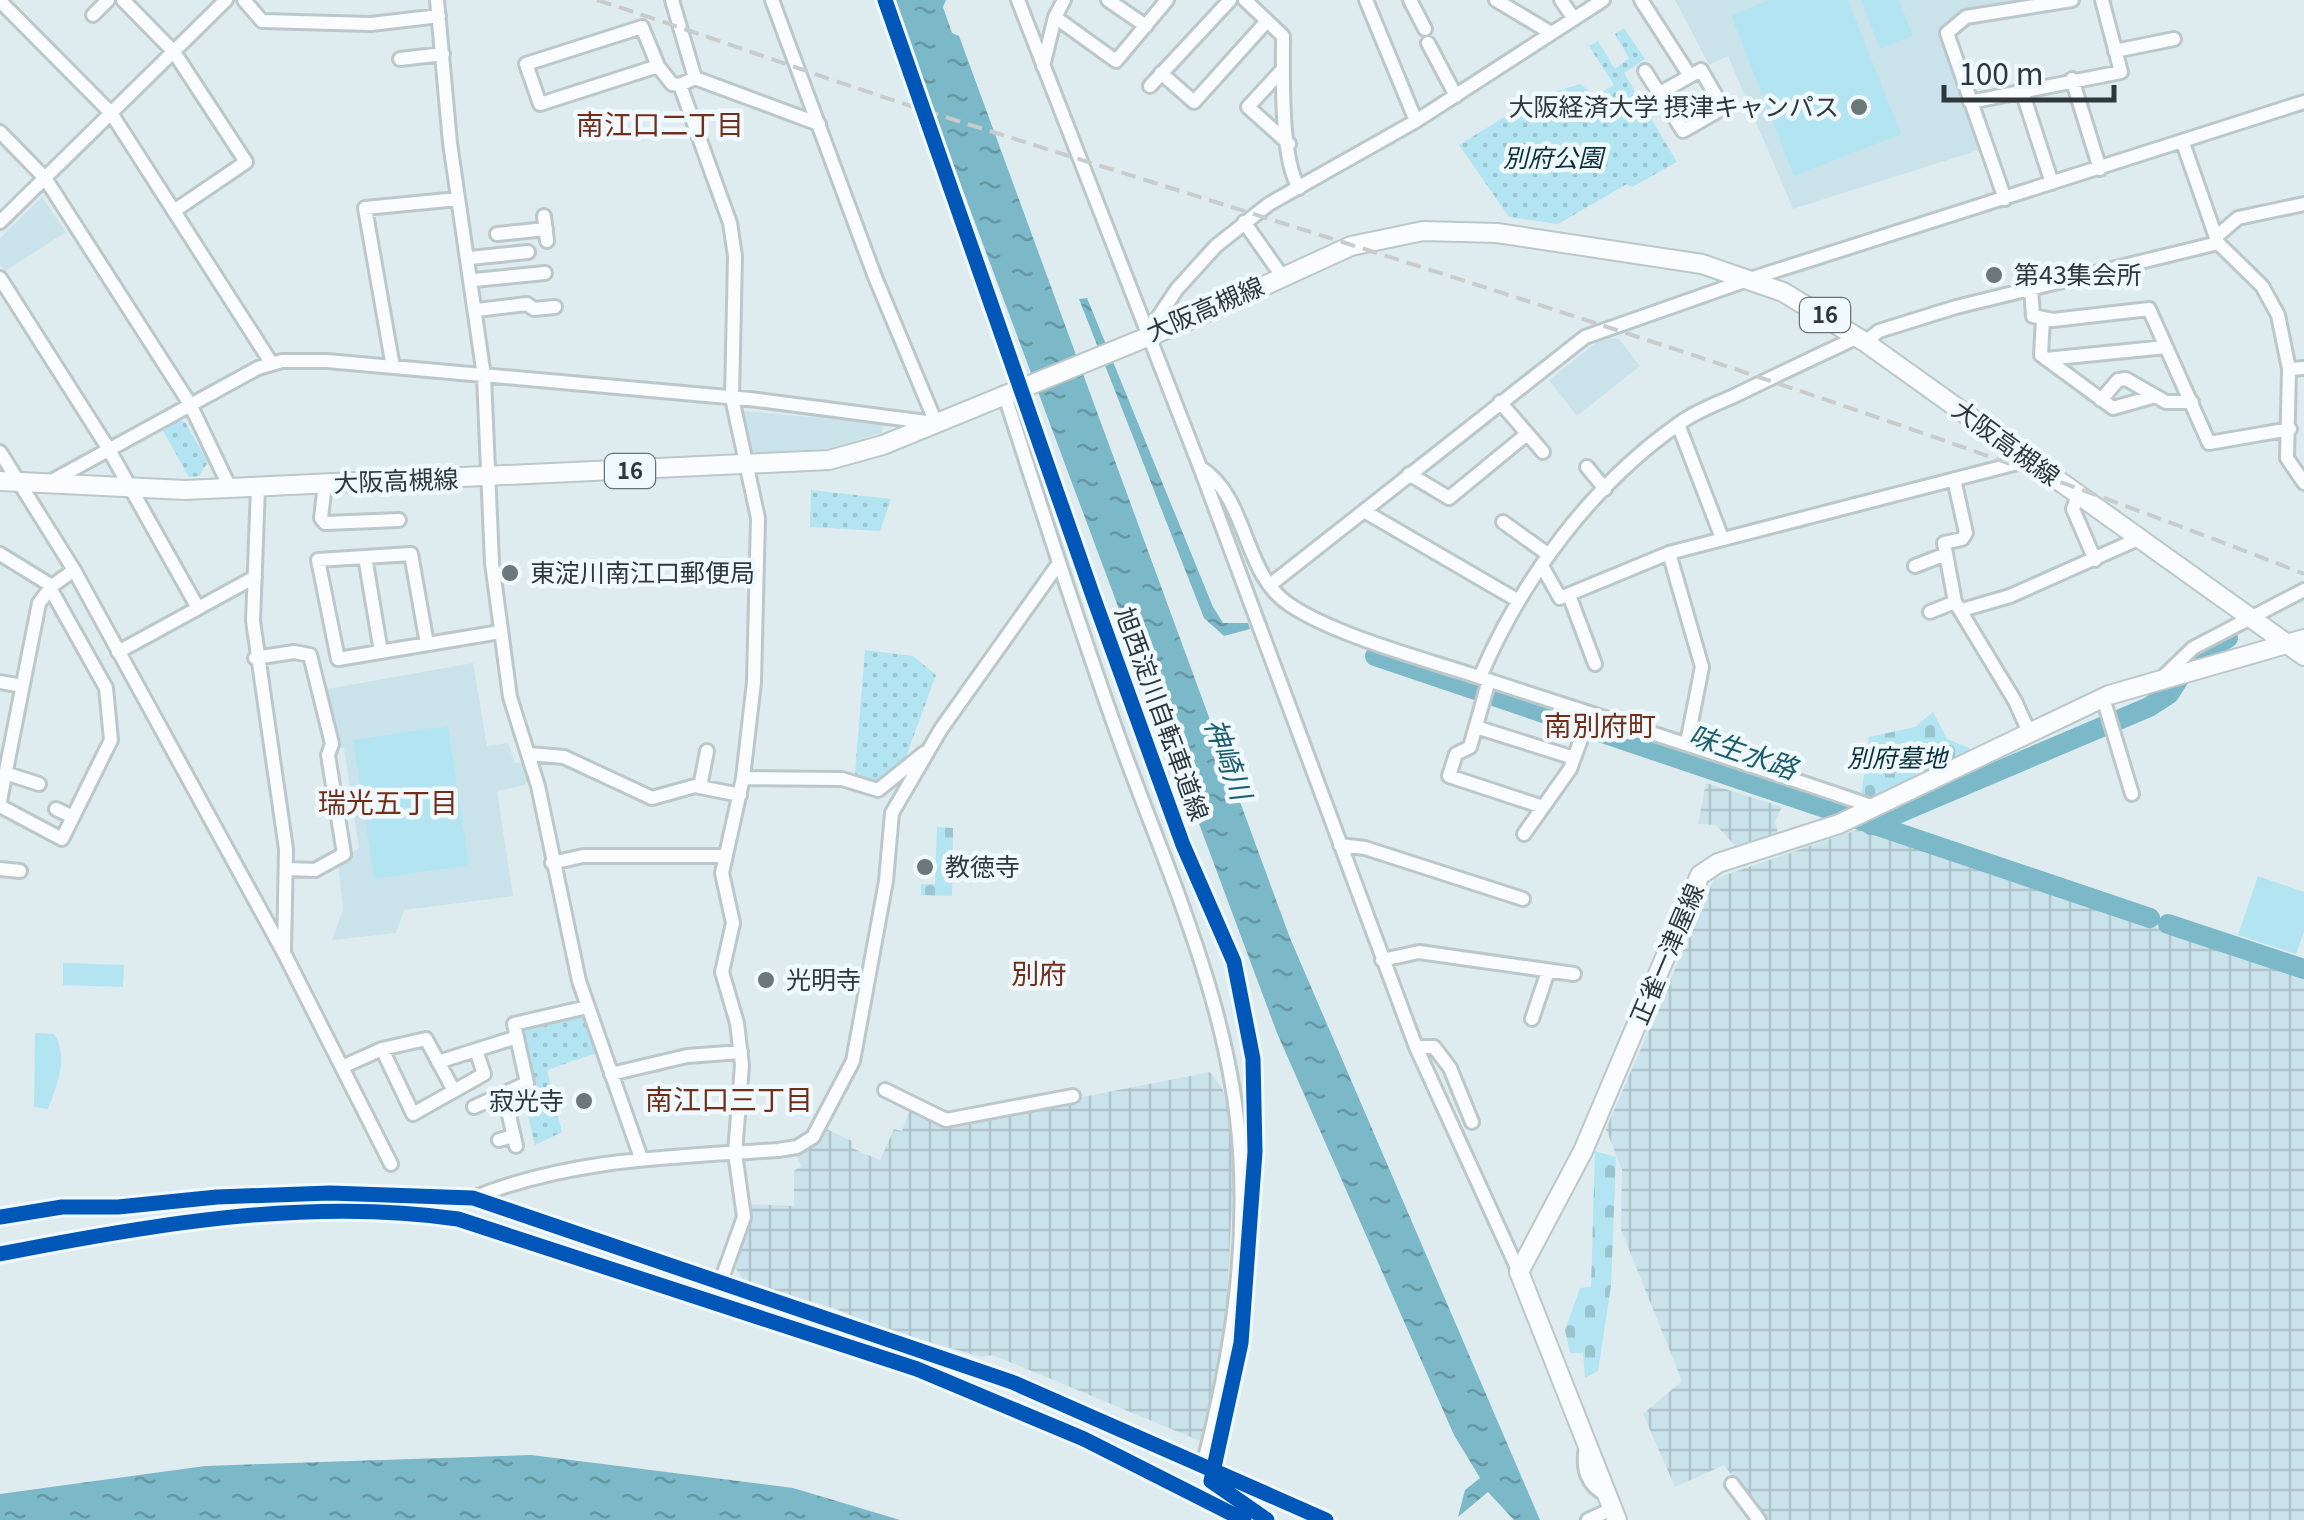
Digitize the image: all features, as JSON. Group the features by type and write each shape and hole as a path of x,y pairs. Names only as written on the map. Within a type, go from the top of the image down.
{"main road":[{"name":"大阪高槻線","path":"9,482 131,490 230,488 829,460 883,446 1374,239 1448,230 1658,256 1750,278 1814,308 2304,656"},
{"name":"正雀一津屋線","path":"1519,1272 1583,1152 1700,874 1718,863 1839,824 2103,698 2304,639"},
{"path":"1519,1272 1612,1508"}],"street":[{"path":"93,15 108,0"},
{"path":"122,0 174,52 246,162 174,211"},
{"path":"0,221 226,0"},
{"path":"244,0 262,21 371,24 439,16"},
{"path":"437,0 458,199 474,280 500,632 510,697 529,754 587,1007 641,1158"},
{"path":"672,0 695,78"},
{"path":"772,0 875,277 936,424"},
{"path":"1018,0 1140,337 1200,467 1416,1048 1519,1272"},
{"path":"1044,66 1055,17 1064,0"},
{"path":"1108,0 1146,26"},
{"path":"1055,17 1116,61 1168,0"},
{"path":"1150,86 1230,0"},
{"path":"1245,0 1283,36 1289,144 1298,188"},
{"path":"1366,0 1416,121"},
{"path":"1410,0 1456,96"},
{"path":"1496,0 1551,33"},
{"path":"1562,0 1574,20"},
{"path":"1140,337 1177,288 1244,222 1416,121 1603,0"},
{"path":"1641,0 1690,76"},
{"path":"2004,199 1946,32 1966,17 2072,0"},
{"path":"1970,102 2120,72 2102,0"},
{"path":"0,1 111,114 272,364"},
{"path":"1162,73 1194,102 1267,21"},
{"path":"658,66 540,104 526,64 642,27 658,66 672,84 680,86 695,78 819,124"},
{"path":"2115,51 2174,39"},
{"path":"400,58 442,54"},
{"path":"1283,69 1248,107 1289,144"},
{"path":"1645,71 1680,133 1730,104 1701,70 1660,93"},
{"path":"2072,79 2100,168"},
{"path":"680,86 730,223 735,256 732,398 758,518 759,565 744,778 722,873 733,933 722,972 740,1052 735,1153 744,1216 722,1281"},
{"path":"2022,90 2052,184"},
{"path":"1270,585 1579,340 1750,278 2304,102"},
{"path":"0,132 45,178 190,404 230,488"},
{"path":"2183,142 2217,240 2270,298 2288,368 2295,427 2287,458 2304,483"},
{"path":"393,367 365,208 458,199"},
{"path":"1544,807 1448,776 1456,754 1470,746 1482,705 1484,679 1518,600 1605,489 1678,424 1879,331 2217,240 2238,218 2304,204"},
{"path":"1244,222 1282,276"},
{"path":"498,234 545,229"},
{"path":"516,232 531,263"},
{"path":"470,258 531,263"},
{"path":"474,280 531,263"},
{"path":"0,278 108,448 198,608"},
{"path":"2031,287 2033,316 2043,318 2148,309 2209,443 2295,427"},
{"path":"477,310 527,304 534,309 555,307"},
{"path":"2043,318 2041,356 2112,408 2152,397"},
{"path":"2046,359 2166,346"},
{"path":"45,485 190,404 272,364 296,360 732,398 890,414 936,424"},
{"path":"2288,368 2304,368"},
{"path":"2101,400 2118,380 2126,379 2166,402 2192,402"},
{"path":"1010,391 1059,563 1204,967 1229,1064 1240,1150 1239,1272 1229,1363 1202,1466"},
{"path":"1500,402 1543,452"},
{"path":"1678,424 1722,538"},
{"path":"1409,474 1449,498 1528,434"},
{"path":"0,452 9,482"},
{"path":"1503,522 1546,560 1560,598 1617,563 2029,460"},
{"path":"1200,467 1214,476 1228,496 1270,585 1301,611 1484,679 1686,743 1867,810"},
{"path":"1587,467 1605,489"},
{"path":"0,472 74,570 284,953 391,1164"},
{"path":"1954,479 1966,532 1962,539 1944,543 1959,606 2028,732"},
{"path":"324,484 321,518 325,523 343,528 382,526 399,520"},
{"path":"258,487 255,658 287,869 284,953"},
{"path":"2078,496 2073,509 2095,560"},
{"path":"1364,511 1518,600"},
{"path":"1930,612 2010,596 2138,539"},
{"path":"1669,553 1702,668 1686,743"},
{"path":"0,554 51,587 105,686 110,740 62,840 0,804 39,604 51,587 74,570"},
{"path":"427,644 411,554 318,560 338,659 500,632"},
{"path":"1915,566 1946,554"},
{"path":"365,557 381,652"},
{"path":"473,1198 513,1182 598,1162 798,1147 812,1137 846,1080 862,1028 886,882 892,813 930,748 1059,563"},
{"path":"118,652 255,577"},
{"path":"2177,674 2192,648 2304,590"},
{"path":"1569,594 1595,664"},
{"path":"255,658 294,652 310,656 332,744 328,755 344,854 315,870 287,869"},
{"path":"105,686 129,672"},
{"path":"0,682 22,686"},
{"path":"2103,698 2132,794"},
{"path":"1524,834 1574,758 1590,714"},
{"path":"1476,727 1574,758"},
{"path":"744,778 842,778 878,790 930,748"},
{"path":"700,787 707,750"},
{"path":"529,754 564,757 652,798 700,787 740,795"},
{"path":"5,773 39,784"},
{"path":"56,809 73,816"},
{"path":"1340,845 1364,848 1524,899"},
{"path":"552,863 583,856 723,856"},
{"path":"0,869 20,870"},
{"path":"1382,960 1419,952 1574,974"},
{"path":"1532,1019 1548,971"},
{"path":"474,1106 527,1083 514,1024 587,1007"},
{"path":"438,1062 517,1037"},
{"path":"342,1068 382,1048 426,1039 453,1089"},
{"path":"1416,1048 1434,1047 1450,1068 1472,1122"},
{"path":"382,1048 413,1114 484,1074 476,1050"},
{"path":"611,1074 688,1056 740,1052"},
{"path":"885,1090 946,1120 1073,1096"},
{"path":"499,1140 515,1141 504,1093"},
{"path":"0,1216 217,1197 346,1194 473,1198 1012,1382 1168,1454 1326,1520"},
{"path":"1732,1484 1759,1520"},
{"path":"1588,1520 1612,1508"}],"shaded area":[{"name":"大阪経済大学 摂津キャンパス","path":"1675,0 2042,0 1964,12 1942,32 1982,149 1793,209 1728,56 1709,65"},
{"path":"42,197 66,232 5,271 0,265 0,238"},
{"path":"1603,337 1619,339 1640,366 1577,416 1549,380"},
{"path":"743,411 883,423 882,433 831,448 757,455 747,450 738,417"},
{"path":"473,663 487,746 508,743 515,763 524,762 530,778 525,785 497,791 513,896 404,910 396,933 332,940 343,909 338,862 359,848 344,748 337,748 327,689"},
{"path":"1706,783 1782,807 1775,821 1779,838 1739,850 1716,825 1698,824"},
{"path":"1862,828 2304,977 2304,1520 1768,1520 1724,1465 1675,1487 1643,1414 1682,1381 1621,1230 1622,1170 1606,1129 1714,879"},
{"path":"1210,1072 1223,1090 1235,1143 1224,1358 1200,1441 993,1355 981,1357 872,1325 836,1309 744,1281 733,1264 749,1204 794,1206 794,1171 801,1166 795,1152 824,1128 852,1141 852,1148 880,1160 894,1129 902,1131 911,1107 945,1124"}],"green space":[{"path":"1770,0 1848,0 1901,134 1794,176 1731,15"},
{"path":"1861,0 1899,0 1913,36 1880,49"},
{"name":"別府公園","path":"1624,28 1645,59 1624,73 1677,162 1632,187 1627,184 1558,224 1509,217 1459,145 1535,98 1580,84 1596,96 1614,85 1589,46 1598,41 1615,69 1629,58 1615,34"},
{"path":"176,419 185,422 208,462 199,476 189,477 161,427"},
{"path":"811,490 891,499 880,531 810,527"},
{"path":"865,650 913,656 936,675 906,757 879,783 855,774"},
{"name":"別府墓地","path":"1933,712 1947,739 1969,748 1968,756 1872,800 1861,797 1869,737 1915,727"},
{"path":"448,726 469,865 374,879 353,740"},
{"path":"937,827 953,828 952,896 921,895 921,884 935,884"},
{"path":"2258,876 2304,892 2304,932 2296,954 2238,935"},
{"path":"63,963 124,965 123,987 63,985"},
{"path":"581,1013 596,1053 547,1070 562,1132 535,1145 522,1092 530,1086 520,1027"},
{"path":"35,1033 54,1034 61,1052 60,1071 48,1109 34,1107"},
{"path":"1595,1151 1616,1157 1611,1286 1598,1371 1585,1378 1583,1353 1570,1353 1565,1330 1580,1288 1591,1287"}],"water":[{"path":"892,0 946,0 943,7 952,33 959,36 1290,938 1540,1520 1514,1520 1488,1492 1458,1517 1465,1490 1480,1478 1454,1435 1277,1033"},
{"path":"1087,298 1213,607 1223,623 1248,623 1250,629 1224,636 1204,618 1079,299"},
{"path":"531,1455 793,1488 900,1520 0,1520 0,1494 205,1466"}],"waterway":[{"path":"1871,825 2149,707 2169,694 2191,660 2228,638"},
{"name":"味生水路","path":"1375,656 2150,918"},
{"path":"2168,924 2304,969"}],"railway":[{"path":"597,0 914,107 1787,387 1960,446 2304,574"}],"cycle path":[{"name":"旭西淀川自転車道線","path":"885,0 1183,845 1234,962 1253,1059 1255,1152 1241,1343 1211,1481 1267,1520"},
{"path":"0,1217 62,1207 118,1207 217,1197 330,1193 473,1198 1012,1382 1326,1520"},
{"path":"0,1254 228,1217 344,1211 458,1219 917,1369 1084,1439 1244,1520"}],"place":[{"name":"大阪経済大学 摂津キャンパス","path":"1859,107"},
{"name":"第43集会所","path":"1994,275"},
{"name":"東淀川南江口郵便局","path":"510,573"},
{"name":"教徳寺","path":"925,867"},
{"name":"光明寺","path":"766,980"},
{"name":"寂光寺","path":"584,1101"}],"district":[{"name":"南江口二丁目","path":"660,125"},
{"name":"南別府町","path":"1600,726"},
{"name":"瑞光五丁目","path":"388,803"},
{"name":"別府","path":"1039,974"},
{"name":"南江口三丁目","path":"729,1100"}],"water label":[{"name":"神崎川","path":"1228,759"}]}
